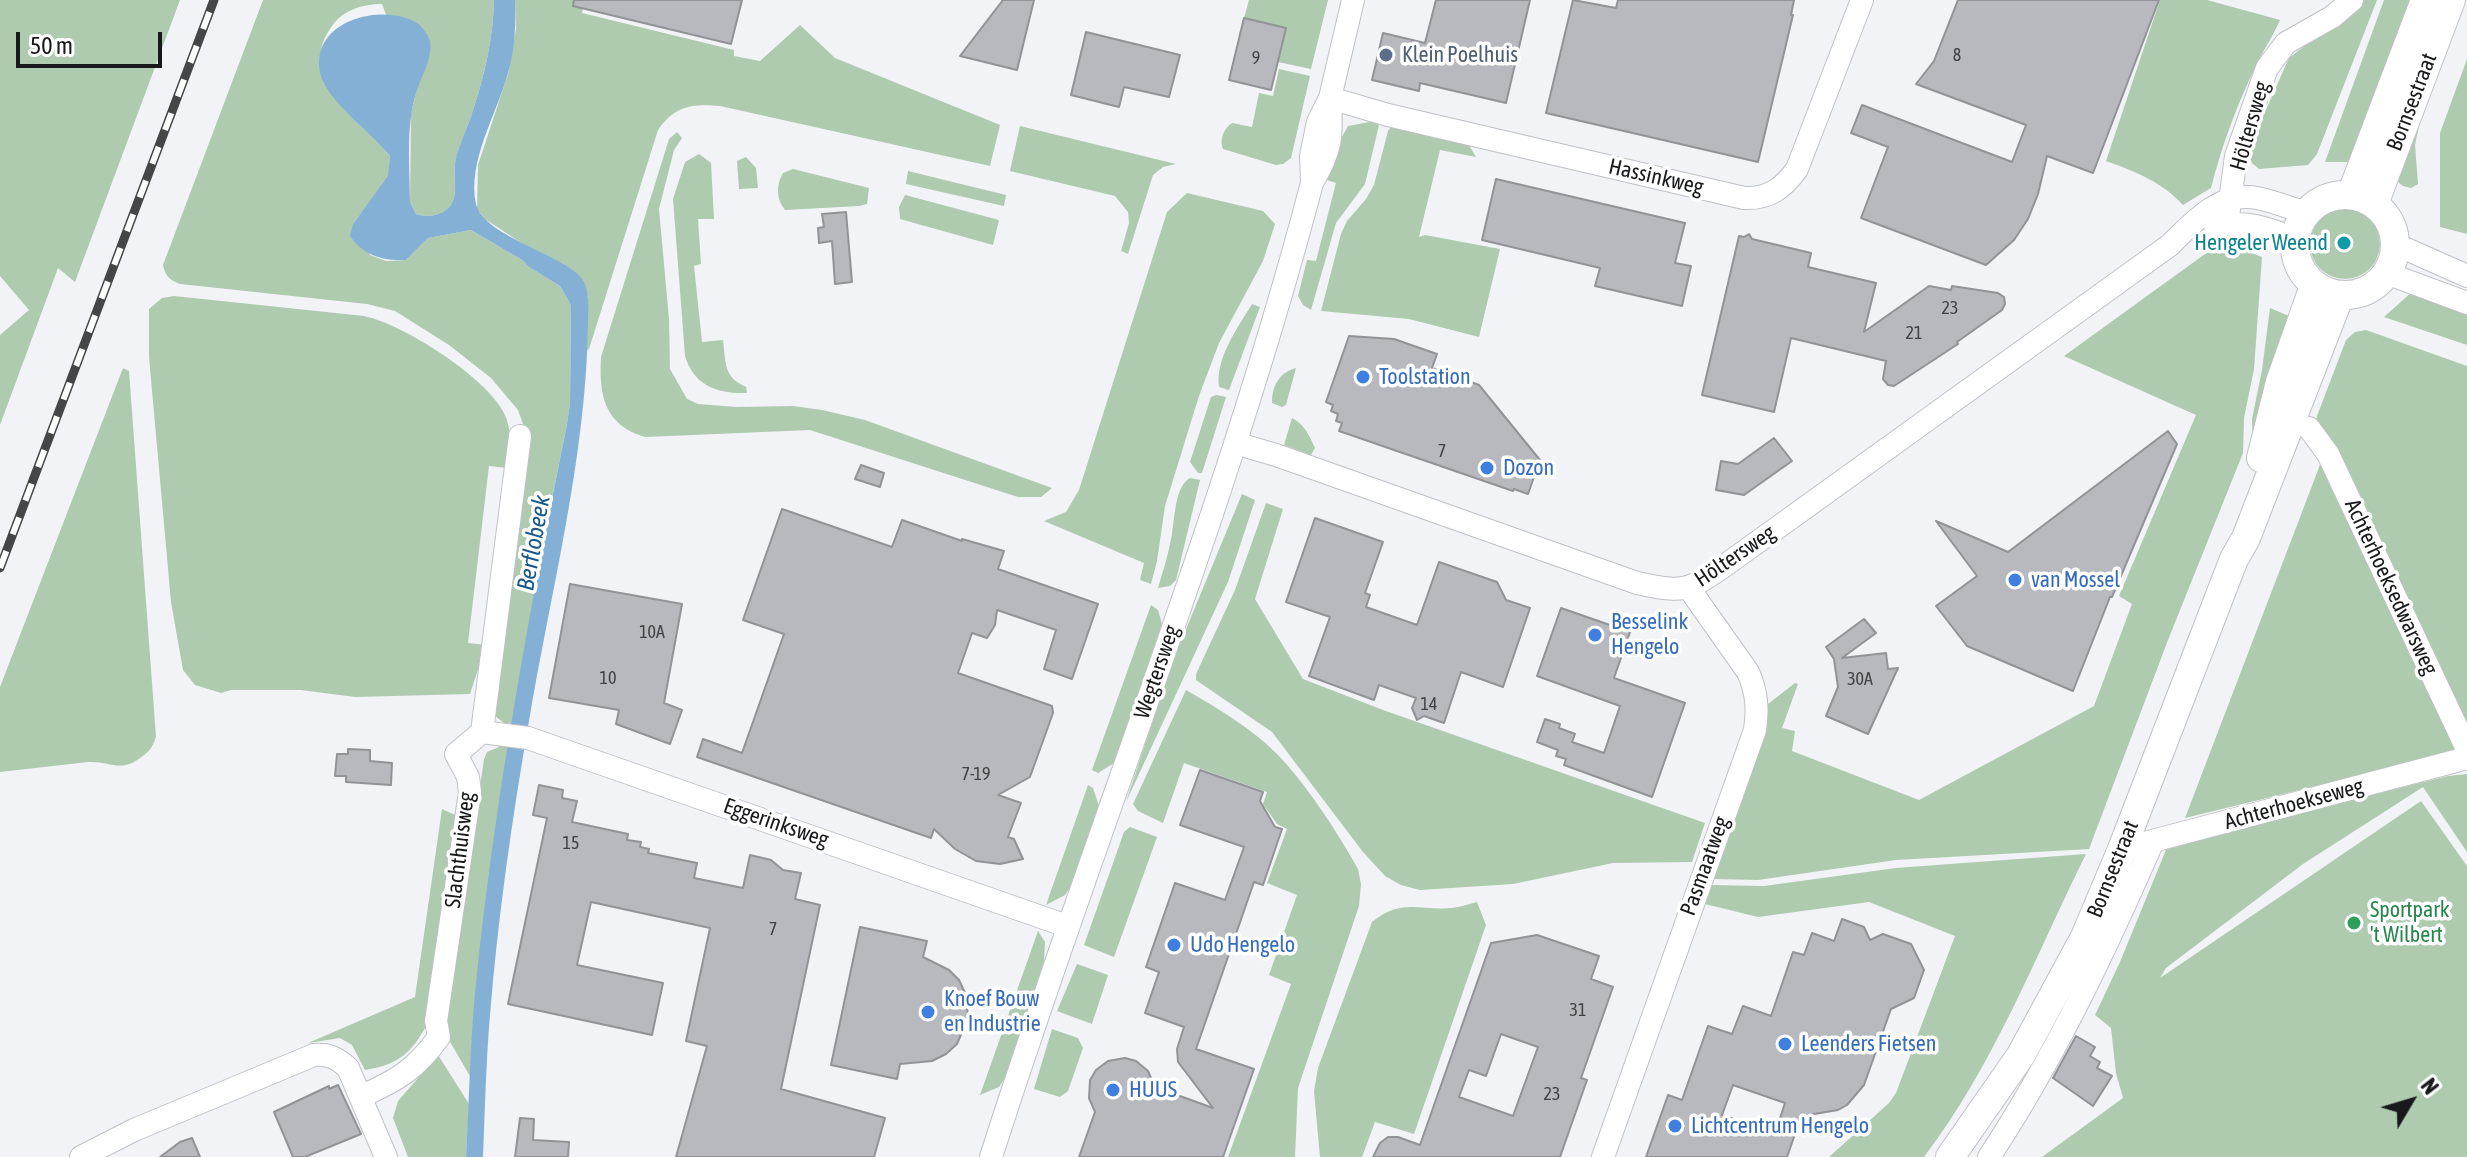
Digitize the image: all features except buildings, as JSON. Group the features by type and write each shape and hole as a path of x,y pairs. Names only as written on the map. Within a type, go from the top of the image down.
{"main road":[{"name":"Bornsestraat","path":"2362,200 2425,0"},
{"name":"Bornsestraat","path":"2362,200 2451,0"},
{"path":"2334,196 2362,200 2385,215 2392,229 2394,255 2386,273 2366,291 2327,290 2298,265 2300,226 2319,202 2334,196"},
{"name":"Bornsestraat","path":"1950,1157 2021,1055 2085,937 2234,559 2246,538 2327,290"}],"street":[{"name":"Wegtersweg","path":"991,1157 1067,926 1235,443 1312,183 1311,156 1315,133 1330,98 1353,0"},
{"name":"Hassinkweg","path":"1330,98 1388,115 1758,199 1781,188 1797,169 1862,0"},
{"name":"Höltersweg","path":"2227,224 2236,156 2267,68 2286,43 2332,17 2352,0"},
{"name":"Höltersweg","path":"1235,443 1637,583 1673,591 1688,587 1727,564 2170,245 2206,212 2231,199 2252,197 2300,226"},
{"name":"Höltersweg","path":"2170,245 2201,230 2227,224 2269,229 2300,226"},
{"path":"2395,244 2467,276"},
{"path":"2386,273 2467,303"},
{"name":"Achterhoeksedwarsweg","path":"2309,428 2328,454 2467,749"},
{"path":"482,732 520,436"},
{"name":"Pasmaatweg","path":"1603,1157 1755,730 1757,710 1754,686 1748,672 1688,587"},
{"name":"Eggerinksweg","path":"482,732 517,736 1067,926"},
{"name":"Slachthuisweg","path":"362,1096 407,1074 439,1037 436,1021 470,792 468,777 456,754 482,732"},
{"name":"Achterhoekseweg","path":"2122,849 2467,758"},
{"name":"Bornsestraat","path":"1989,1157 2024,1105 2069,1025 2153,841"},
{"path":"81,1157 134,1130 314,1055 337,1058 348,1068 386,1157"}],"green space":[{"path":"0,0 180,0 75,282 58,268 0,425 0,335 29,310 0,276"},
{"path":"263,0 494,0 485,69 455,164 453,202 438,214 416,214 410,202 411,114 416,92 382,4 354,9 337,20 322,45 321,64 336,98 390,156 389,176 353,224 370,255 386,261 406,260 428,238 471,230 560,286 571,305 570,403 513,724 504,723 495,716 524,427 518,410 491,378 449,345 395,311 367,304 180,284 168,277 164,269"},
{"path":"515,0 585,0 582,13 734,50 734,56 760,61 800,25 835,58 1000,125 990,166 720,106 701,105 678,111 658,130 587,350 588,296 542,253 485,219 477,209 478,165 508,74 516,29"},
{"path":"1249,0 1328,0 1311,69 1278,62 1244,18"},
{"path":"2160,0 2207,0 2280,20 2237,109 2211,188 2183,205 2157,183 2106,161"},
{"path":"2364,0 2377,0 2317,154 2308,165 2259,169 2252,163 2248,150 2289,58"},
{"path":"2384,0 2413,0 2357,162 2325,162"},
{"path":"2467,59 2467,234 2440,227 2440,133"},
{"path":"1279,69 1310,76 1291,158 1276,165 1223,149 1223,134 1232,123 1252,127 1259,93 1273,96"},
{"path":"1375,121 1379,125 1365,184 1336,223 1311,310 1303,305 1298,296 1307,260 1316,261 1336,183 1327,180 1333,153 1348,126"},
{"path":"1393,124 1469,145 1476,157 1440,150 1419,237 1425,235 1500,249 1479,337 1409,319 1321,311 1341,234 1374,185 1388,131"},
{"path":"1020,126 1176,164 1163,167 1153,175 1128,254 1121,251 1129,223 1128,212 1115,196 1010,171"},
{"path":"2419,126 2415,145 2418,184 2411,188 2403,186 2391,176 2408,130"},
{"path":"677,132 682,138 674,150 659,209 669,319 670,369 687,399 698,404 737,407 793,406 865,420 1052,488 1041,497 1018,497 810,430 645,437 621,425 607,407 603,396 601,357 669,139"},
{"path":"699,154 711,163 714,219 698,219 701,264 694,266 702,342 723,340 729,374 746,387 747,393 726,392 708,386 694,375 685,356 673,199 685,162"},
{"path":"746,157 756,168 758,188 739,189 737,161"},
{"path":"793,169 869,188 867,204 785,210 779,197 779,182 783,173"},
{"path":"908,171 1006,195 1004,206 906,184"},
{"path":"1187,193 1263,211 1275,224 1263,261 1219,343 1199,396 1165,506 1151,584 1140,580 1144,563 1044,521 1066,512 1079,490 1167,212"},
{"path":"905,195 999,220 993,245 900,219 899,207"},
{"path":"2345,209 2370,219 2380,244 2370,269 2345,279 2320,269 2310,244 2320,219"},
{"path":"2236,247 2262,257 2254,369 2244,418 2243,453 2089,849 1896,860 1758,880 1712,879 1768,704 1795,683 1798,684 1782,728 1795,731 1792,751 1919,800 2094,706 2132,604 2119,596 2196,415 2064,356 2205,254"},
{"path":"2413,291 2467,310 2467,345 2384,317"},
{"path":"174,296 364,316 380,321 442,354 494,399 507,420 509,447 507,468 489,466 468,643 486,645 470,694 355,697 301,690 231,690 221,693 195,685 183,670 171,602 149,357 149,309 162,298"},
{"path":"1252,304 1260,307 1229,390 1219,387 1224,354"},
{"path":"2270,308 2296,319 2253,460 2252,419"},
{"path":"2366,330 2467,366 2467,726 2314,436 2317,416 2346,340 2355,332"},
{"path":"123,368 129,371 156,737 146,753 127,765 88,762 0,772 0,687"},
{"path":"1296,368 1286,405 1282,407 1272,403 1277,381"},
{"path":"1211,397 1226,397 1202,473 1198,473 1190,462"},
{"path":"1292,418 1311,439 1315,448 1311,455 1284,445"},
{"path":"2322,459 2459,751 2185,818 2315,478"},
{"path":"1190,478 1200,480 1176,580 1170,586 1158,588 1169,550 1180,490"},
{"path":"1242,494 1255,500 1228,582 1126,802 1172,663"},
{"path":"1266,503 1283,509 1255,599 1303,679 1705,823 1692,862 1613,863 1513,884 1420,890 1401,885 1385,876 1363,852 1272,732 1196,680 1235,590"},
{"path":"1151,605 1158,610 1162,624 1114,763 1098,773 1092,770"},
{"path":"1186,690 1244,726 1276,753 1320,808 1358,869 1361,884 1359,906 1298,1088 1295,1157 1228,1157 1291,984 1269,975 1297,895 1267,883 1287,829 1277,824 1263,804 1267,792 1184,763 1163,823 1138,811 1133,804"},
{"path":"499,743 509,745 485,911 471,1078 449,1040 446,1022 484,759 487,752 499,747"},
{"name":"Sportpark 't Wilbert","path":"2467,774 2467,852 2423,787 2303,864 2166,968 2160,978 2421,801 2467,866 2467,1157 2042,1157 2123,1098 2116,1073 2111,1028 2095,1015 2168,845 2448,776"},
{"path":"1088,785 1093,788 1099,806 1071,886 1065,895 1046,905"},
{"path":"442,809 455,815 456,825 429,1021 404,1055 388,1064 365,1070 352,1045 340,1038 308,1043 415,997"},
{"path":"1130,827 1157,837 1114,957 1084,945 1124,832"},
{"path":"2086,854 1993,1048 1949,1122 1924,1157 1829,1157 1896,1093 1955,936 1869,902 1758,917 1705,904 1710,885 1764,886 1896,868"},
{"path":"1477,902 1486,925 1414,1134 1375,1122 1362,1157 1320,1157 1314,1091 1318,1068 1372,922 1402,908 1452,908"},
{"path":"1038,931 1045,942 1044,962 1005,1078 999,1087 980,1095"},
{"path":"1077,964 1108,975 1092,1024 1057,1011"},
{"path":"1052,1029 1078,1038 1083,1048 1068,1091 1060,1097 1034,1089"},
{"path":"438,1055 469,1104 466,1157 408,1157 393,1118 398,1101"}],"water":[{"path":"494,0 515,0 514,37 508,73 479,154 474,188 476,204 482,216 494,227 576,273 584,282 587,292 588,325 586,375 574,474 523,758 501,905 489,1033 483,1157 466,1157 473,1014 483,921 514,707 570,403 571,305 560,286 471,230 428,238 406,260 375,256 355,243 350,236 353,224 388,176 390,156 327,88 322,79 319,59 324,43 335,30 351,21 387,15 405,18 423,28 431,46 411,115 410,202 416,214 438,214 453,202 455,163 485,69"}],"railway":[{"path":"0,568 214,0"}],"place":[{"name":"Klein Poelhuis","path":"1386,55"},
{"name":"Hengeler Weend","path":"2344,243"},
{"name":"Toolstation","path":"1363,377"},
{"name":"Dozon","path":"1487,468"},
{"name":"van Mossel","path":"2015,580"},
{"name":"Besselink Hengelo","path":"1595,635"},
{"name":"Sportpark 't Wilbert","path":"2354,923"},
{"name":"Udo Hengelo","path":"1174,945"},
{"name":"Knoef Bouw en Industrie","path":"928,1012"},
{"name":"Leenders Fietsen","path":"1785,1044"},
{"name":"HUUS","path":"1113,1090"},
{"name":"Lichtcentrum Hengelo","path":"1675,1126"}],"water label":[{"name":"Berflobeek","path":"534,543"}]}
